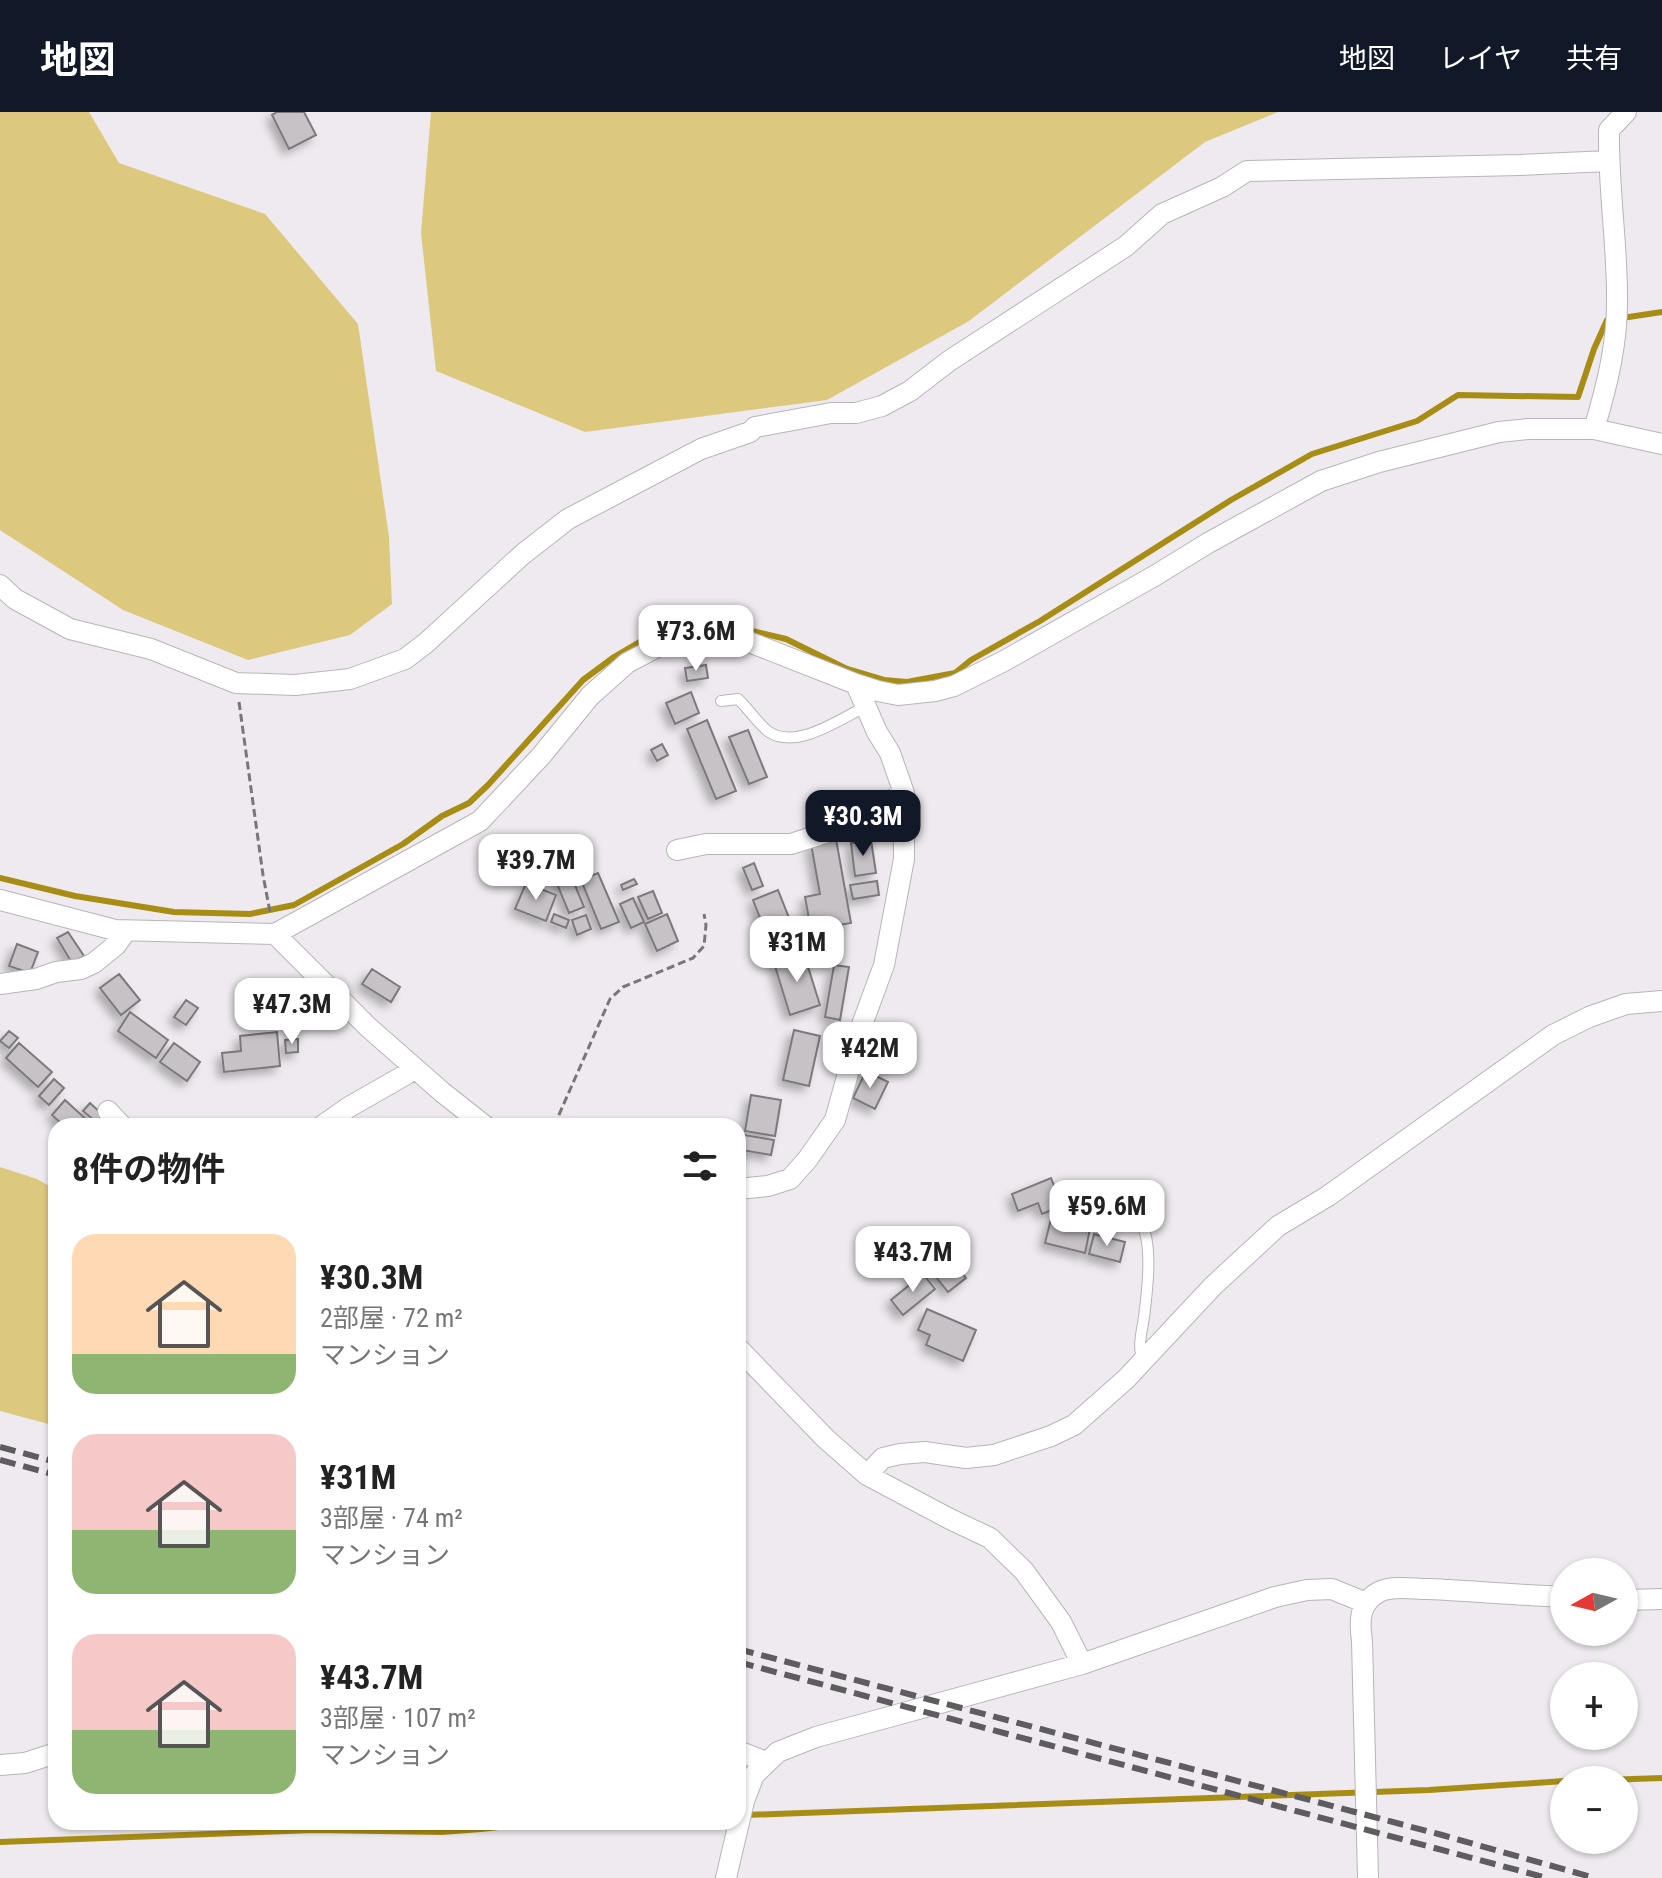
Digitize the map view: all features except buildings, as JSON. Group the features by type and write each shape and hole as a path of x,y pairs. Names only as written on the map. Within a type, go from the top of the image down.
{"street":[{"path":"1594,429 1609,380 1618,298 1609,130 1626,112"},
{"path":"0,585 15,599 70,629 151,649 236,683 295,685 350,679 405,659 523,554 568,519 701,449 750,432 755,427 831,413 856,413 882,406 910,391 949,361 1126,246 1162,214 1222,187 1247,171 1609,161"},
{"path":"0,900 115,930 275,934 480,821 541,756 590,696 627,663 659,646 691,638 739,638 856,684 898,695 935,691 954,686 1004,661 1321,481 1379,462 1499,432 1594,429 1662,444"},
{"path":"746,1188 790,1179 835,1120 860,1030 884,965 904,859 904,793 890,753 856,684"},
{"path":"677,850 706,844 791,844 856,821 904,793"},
{"path":"0,984 81,969 94,963 116,945 126,931"},
{"path":"275,934 368,1027 475,1118"},
{"path":"867,1475 883,1458 925,1452 966,1458 994,1455 1074,1425 1126,1379 1213,1286 1278,1226 1328,1196 1553,1035 1589,1017 1626,1004 1662,1001"},
{"path":"333,1118 414,1068"},
{"path":"746,1356 826,1439 867,1475 990,1538 1024,1571 1052,1609 1082,1664"},
{"path":"1368,1878 1359,1624 1366,1603 1384,1590 1409,1588 1550,1596"},
{"path":"746,1796 754,1775 766,1762 778,1752 816,1737 1082,1664 1275,1597 1307,1590 1332,1589 1366,1603"},
{"path":"1638,1600 1662,1599"},
{"path":"746,1754 766,1762"},
{"path":"0,1765 25,1763 48,1756"},
{"path":"726,1878 737,1830"}],"lane":[{"path":"721,701 738,699 770,732 787,738 818,731 865,707"},
{"path":"1109,1203 1119,1205 1136,1216 1145,1236 1148,1271 1139,1347 1143,1360"}],"path":[{"path":"236,683 263,875 275,934"},
{"path":"558,1118 610,999 623,987 693,958 704,946 704,914"}],"shaded area":[{"path":"0,112 89,112 119,163 265,214 358,324 389,537 392,604 350,635 248,660 123,610 0,530"},
{"path":"431,112 1278,112 1205,142 969,321 827,400 585,432 436,371 421,233"},
{"path":"0,1167 48,1185 48,1424 0,1411"}],"waterway":[{"path":"1622,318 1662,312"},
{"path":"0,878 75,896 174,912 250,914 294,905 469,803 583,680 614,657 665,627 715,622 786,639 847,669 884,680 907,682 955,673 971,660 1040,621 1231,500 1312,454 1417,421 1458,395 1578,397 1594,349 1607,320 1611,320"},
{"path":"1638,1779 1662,1778"},
{"path":"746,1815 1429,1790 1550,1782"},
{"path":"0,1842 314,1830"},
{"path":"314,1830 468,1830"}],"railway":[{"path":"0,1447 48,1460"},
{"path":"0,1460 48,1473"},
{"path":"746,1651 1595,1878"},
{"path":"746,1664 1547,1878"}]}
